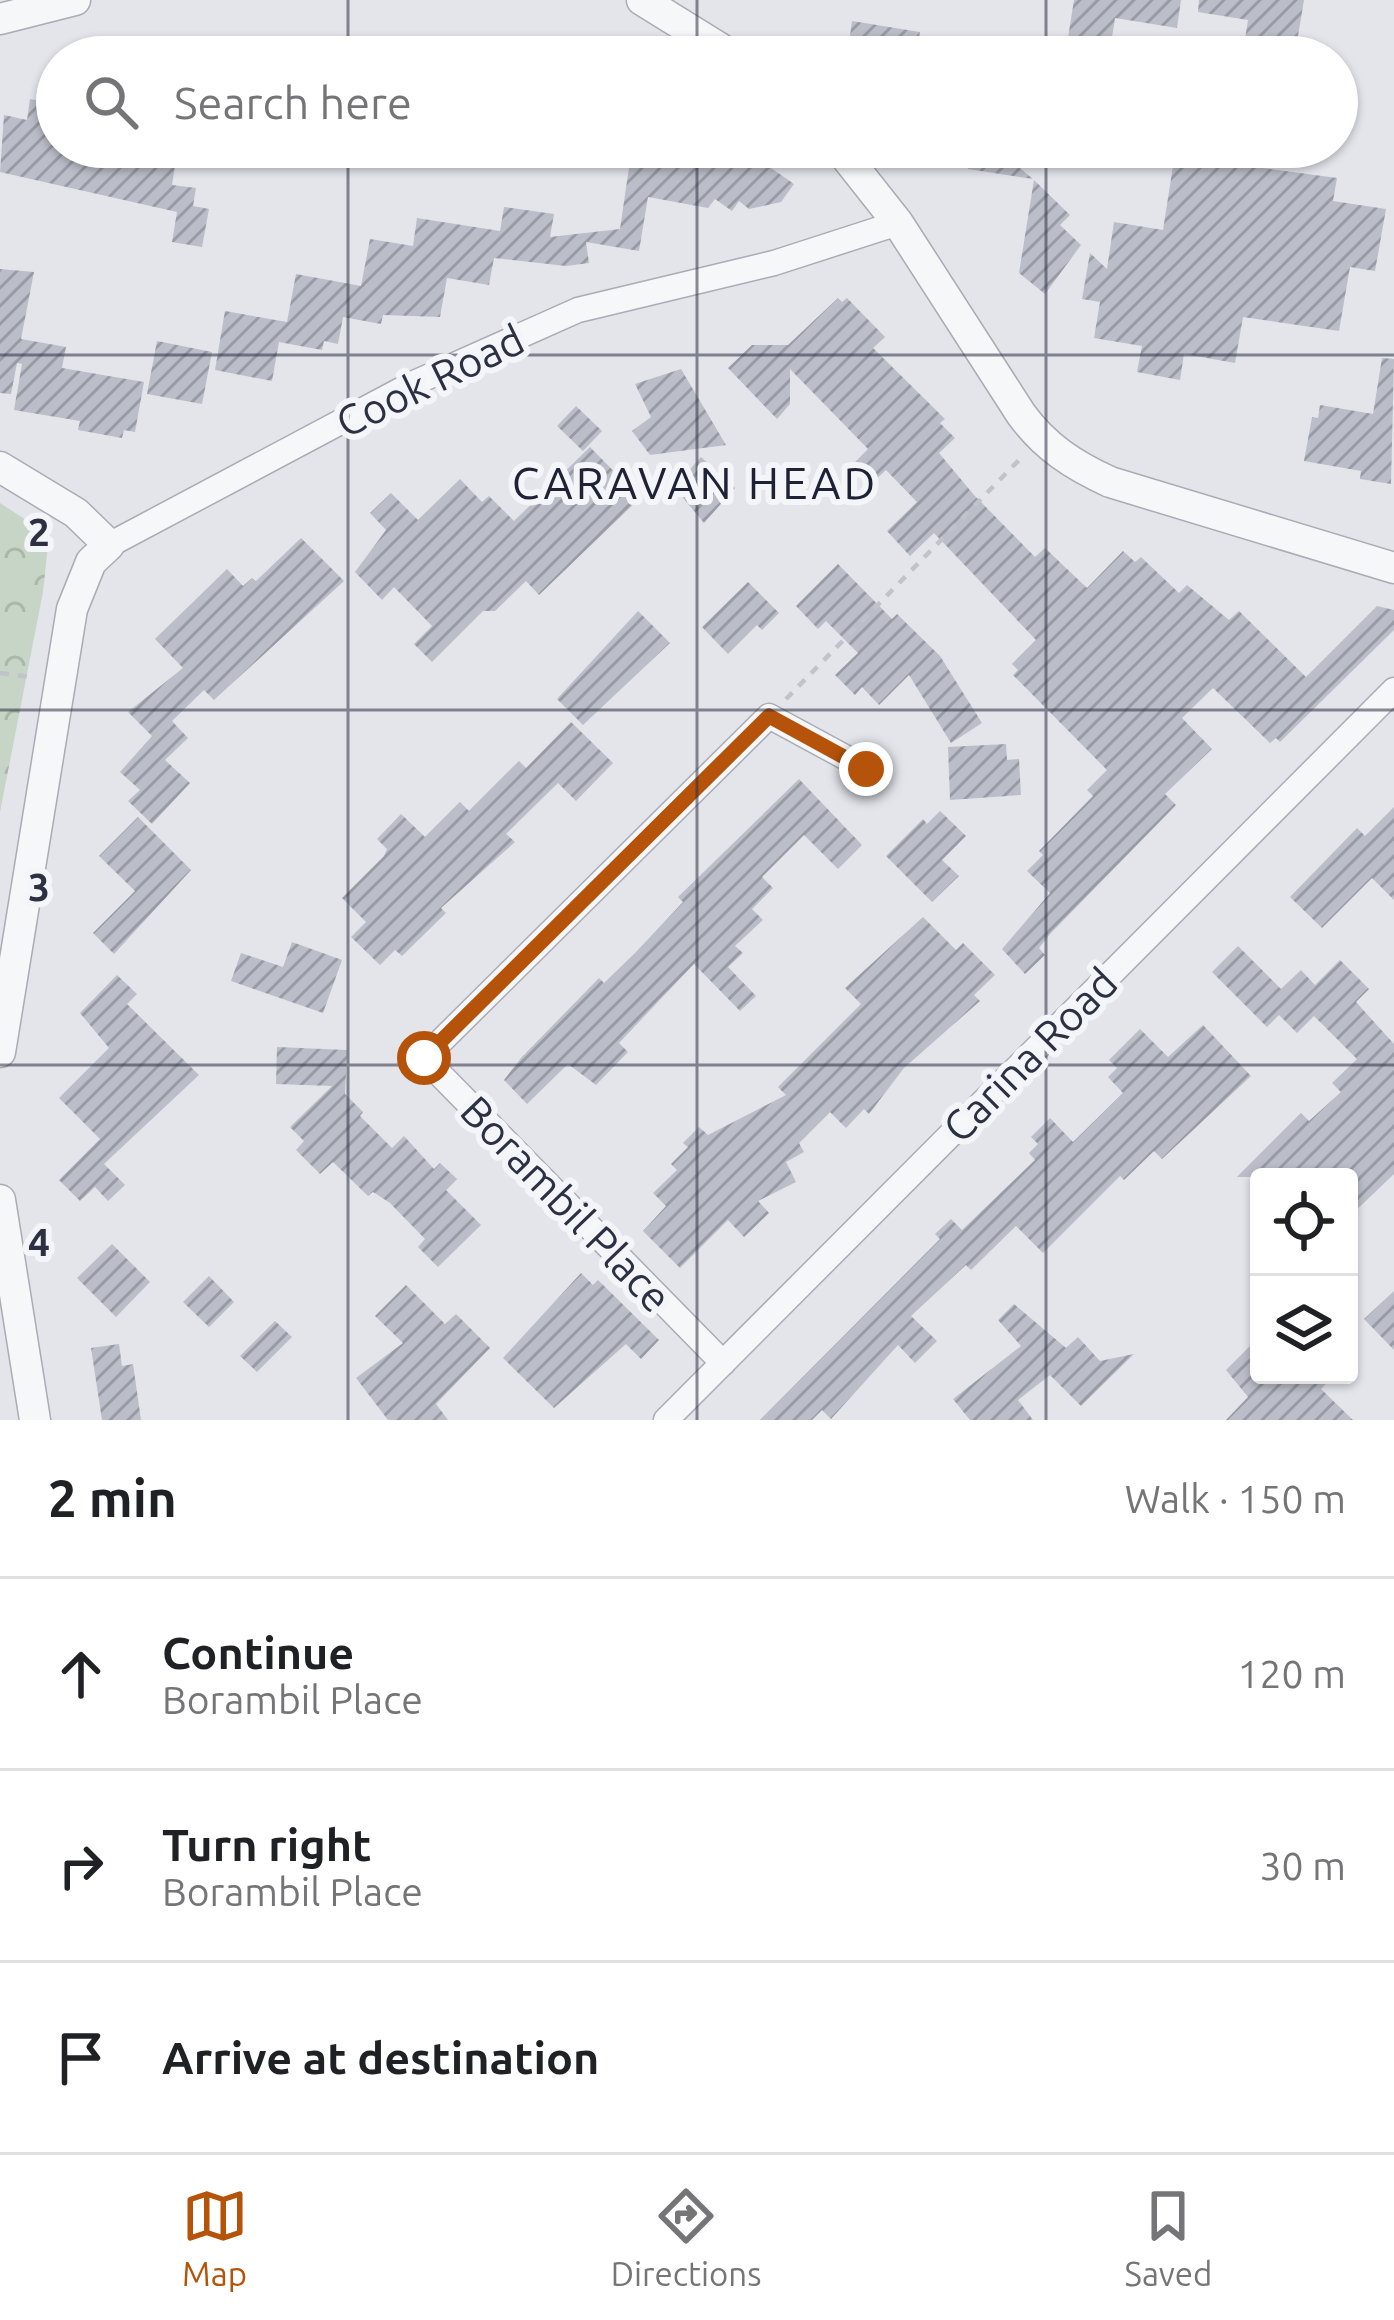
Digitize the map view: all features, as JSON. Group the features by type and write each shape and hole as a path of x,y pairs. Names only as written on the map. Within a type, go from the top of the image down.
{"street":[{"path":"0,19 75,0"},
{"path":"642,0 700,36"},
{"path":"855,168 898,223 1040,439 1072,464 1110,482 1394,568"},
{"name":"Cook Road","path":"109,545 412,384 578,310 774,263 898,223"},
{"path":"0,467 76,513 109,545 91,562 72,609 0,1052"},
{"name":"Carina Road","path":"666,1420 1394,691"},
{"path":"769,716 866,769"},
{"name":"Borambil Place","path":"723,1364 424,1058 769,716"},
{"path":"0,1200 35,1420"}],"path":[{"path":"769,716 1040,439"}],"green space":[{"path":"0,503 49,535 43,592 0,812"}],"building":[{"path":"1074,0 1181,0 1177,28 1115,18 1112,36 1068,36"},
{"path":"1199,0 1304,0 1298,36 1245,36 1248,20 1198,12"},
{"path":"852,21 920,32 919,36 850,36"},
{"path":"30,99 36,100 36,168 175,168 172,185 196,188 193,206 209,209 202,247 172,242 177,212 0,172 4,115 27,120"},
{"path":"629,168 771,168 794,184 781,202 749,209 739,201 732,211 715,199 708,208 648,197 639,251 586,242 589,263 566,266 494,258 489,285 447,278 440,317 383,315 381,324 343,317 338,344 324,341 322,350 279,342 272,381 215,370 225,311 287,322 296,274 361,286 370,239 413,246 417,218 500,231 504,207 554,214 550,237 620,229"},
{"path":"1020,168 1033,179 968,169"},
{"path":"1173,168 1262,168 1337,178 1333,201 1386,209 1375,271 1350,267 1339,331 1243,317 1235,363 1184,354 1180,380 1137,372 1142,346 1094,338 1100,302 1082,299 1090,253 1107,269 1114,222 1163,230"},
{"path":"1034,180 1070,215 1060,225 1081,245 1045,294 1019,273"},
{"path":"0,269 34,272 21,339 66,347 62,368 144,382 135,432 124,430 122,438 78,430 80,421 14,410 22,364 17,363 11,394 0,393"},
{"path":"838,298 842,302 847,298 885,337 873,348 945,419 940,423 955,438 939,453 974,495 1035,557 1045,548 1087,588 1123,551 1135,562 1141,557 1179,593 1187,585 1229,620 1239,611 1306,677 1377,606 1394,610 1394,630 1280,742 1276,738 1270,743 1213,688 1182,718 1212,749 1165,794 1176,805 1051,933 1039,948 1045,955 1025,974 1002,949 1050,893 1027,871 1043,855 1039,851 1093,796 1087,790 1107,770 1013,675 1018,670 1012,664 1036,640 934,533 910,556 887,531 917,502 886,470 872,483 853,464 868,449 790,369 790,404 777,419 728,368 752,345 788,345"},
{"path":"157,341 212,352 202,404 147,394"},
{"path":"1382,358 1394,359 1391,484 1360,479 1361,471 1304,461 1312,417 1318,418 1320,405 1373,414"},
{"path":"681,369 726,445 650,455 632,431 651,417 635,384"},
{"path":"576,406 602,431 583,451 557,426"},
{"path":"590,447 640,498 539,595 526,581 495,611 483,611 432,662 414,644 432,626 394,587 382,600 355,572 386,530 370,513 391,493 418,520 460,479 482,502 489,496 514,521"},
{"path":"701,457 735,488 704,523 674,487"},
{"path":"301,538 344,581 214,700 204,690 172,721 188,738 165,760 190,783 152,824 128,801 140,790 120,772 152,736 128,712 183,668 155,639 227,569 243,586 252,578 256,581"},
{"path":"838,564 892,619 897,614 940,656 982,723 951,743 909,675 879,705 862,687 855,695 835,675 858,653 826,621 818,629 796,606"},
{"path":"748,582 779,613 762,630 757,625 728,654 702,627"},
{"path":"638,611 670,643 583,725 557,699"},
{"path":"571,722 613,763 576,801 558,783 506,834 515,842 441,908 446,913 402,956 395,950 380,965 351,937 366,922 342,898 384,856 387,849 377,839 401,814 425,837 460,802 469,811 519,761 526,768"},
{"path":"1006,744 1007,760 1019,759 1021,795 950,800 948,747"},
{"path":"799,779 862,845 838,869 804,835 762,877 773,888 752,909 763,920 735,946 743,953 728,967 756,996 740,1011 694,964 619,1043 628,1052 596,1085 568,1064 527,1104 504,1080 521,1058 599,978 604,983 635,953 683,902 678,897"},
{"path":"1394,807 1394,900 1372,878 1322,928 1290,897 1357,828 1365,836"},
{"path":"940,811 966,836 942,860 959,876 932,902 886,856 923,819 927,824"},
{"path":"138,817 191,870 114,954 93,933 135,891 99,856"},
{"path":"923,917 956,950 963,943 995,975 974,995 980,1001 904,1068 869,1114 864,1109 846,1128 830,1112 799,1143 804,1152 786,1162 796,1182 758,1201 769,1213 744,1237 728,1220 680,1268 643,1231 666,1206 653,1193 677,1170 671,1164 688,1147 683,1143 699,1127 708,1135 786,1095 778,1087 861,1004 845,988"},
{"path":"292,942 342,960 323,1013 231,981 241,953 283,967"},
{"path":"1238,946 1281,989 1301,970 1315,985 1340,960 1369,989 1356,1002 1394,1044 1394,1174 1358,1208 1358,1168 1250,1168 1250,1177 1237,1177 1301,1113 1309,1121 1341,1092 1332,1083 1357,1059 1314,1016 1297,1033 1279,1015 1267,1027 1212,972"},
{"path":"117,975 137,994 127,1004 199,1075 104,1164 125,1185 108,1201 95,1187 80,1201 59,1180 100,1139 59,1098 109,1048 80,1013"},
{"path":"1203,1025 1251,1076 1162,1159 1154,1151 1124,1180 1120,1176 1043,1253 1016,1226 971,1270 966,1265 911,1316 937,1341 915,1363 898,1345 831,1419 822,1410 812,1420 760,1420 940,1239 935,1234 951,1219 962,1230 1035,1160 1029,1153 1038,1144 1031,1137 1050,1118 1073,1142 1123,1093 1108,1077 1117,1068 1109,1060 1140,1029 1168,1057"},
{"path":"277,1047 347,1050 345,1094 363,1112 360,1116 392,1148 404,1136 434,1169 440,1163 457,1179 446,1190 481,1225 438,1267 418,1247 425,1239 390,1203 373,1192 368,1196 333,1162 320,1174 296,1150 304,1141 290,1127 332,1086 276,1084"},
{"path":"112,1244 150,1282 116,1317 77,1278"},
{"path":"581,1273 593,1285 598,1280 659,1340 641,1359 626,1344 554,1408 503,1358"},
{"path":"209,1276 234,1302 209,1327 183,1302"},
{"path":"406,1285 445,1324 456,1314 490,1348 436,1404 448,1420 388,1420 356,1378 403,1343 375,1316"},
{"path":"1394,1291 1394,1350 1364,1319"},
{"path":"1014,1304 1066,1348 1078,1337 1100,1361 1134,1354 1081,1406 1050,1375 1018,1400 1033,1420 970,1420 953,1399 1021,1346 998,1320"},
{"path":"275,1321 292,1337 257,1372 240,1356"},
{"path":"119,1344 122,1366 133,1364 141,1420 102,1420 91,1348"},
{"path":"1250,1346 1250,1384 1326,1384 1321,1389 1353,1420 1226,1420 1248,1397 1226,1370"}],"district":[{"name":"CARAVAN HEAD","path":"695,483"}],"route":[{"path":"424,1058 769,716 866,769"}]}
